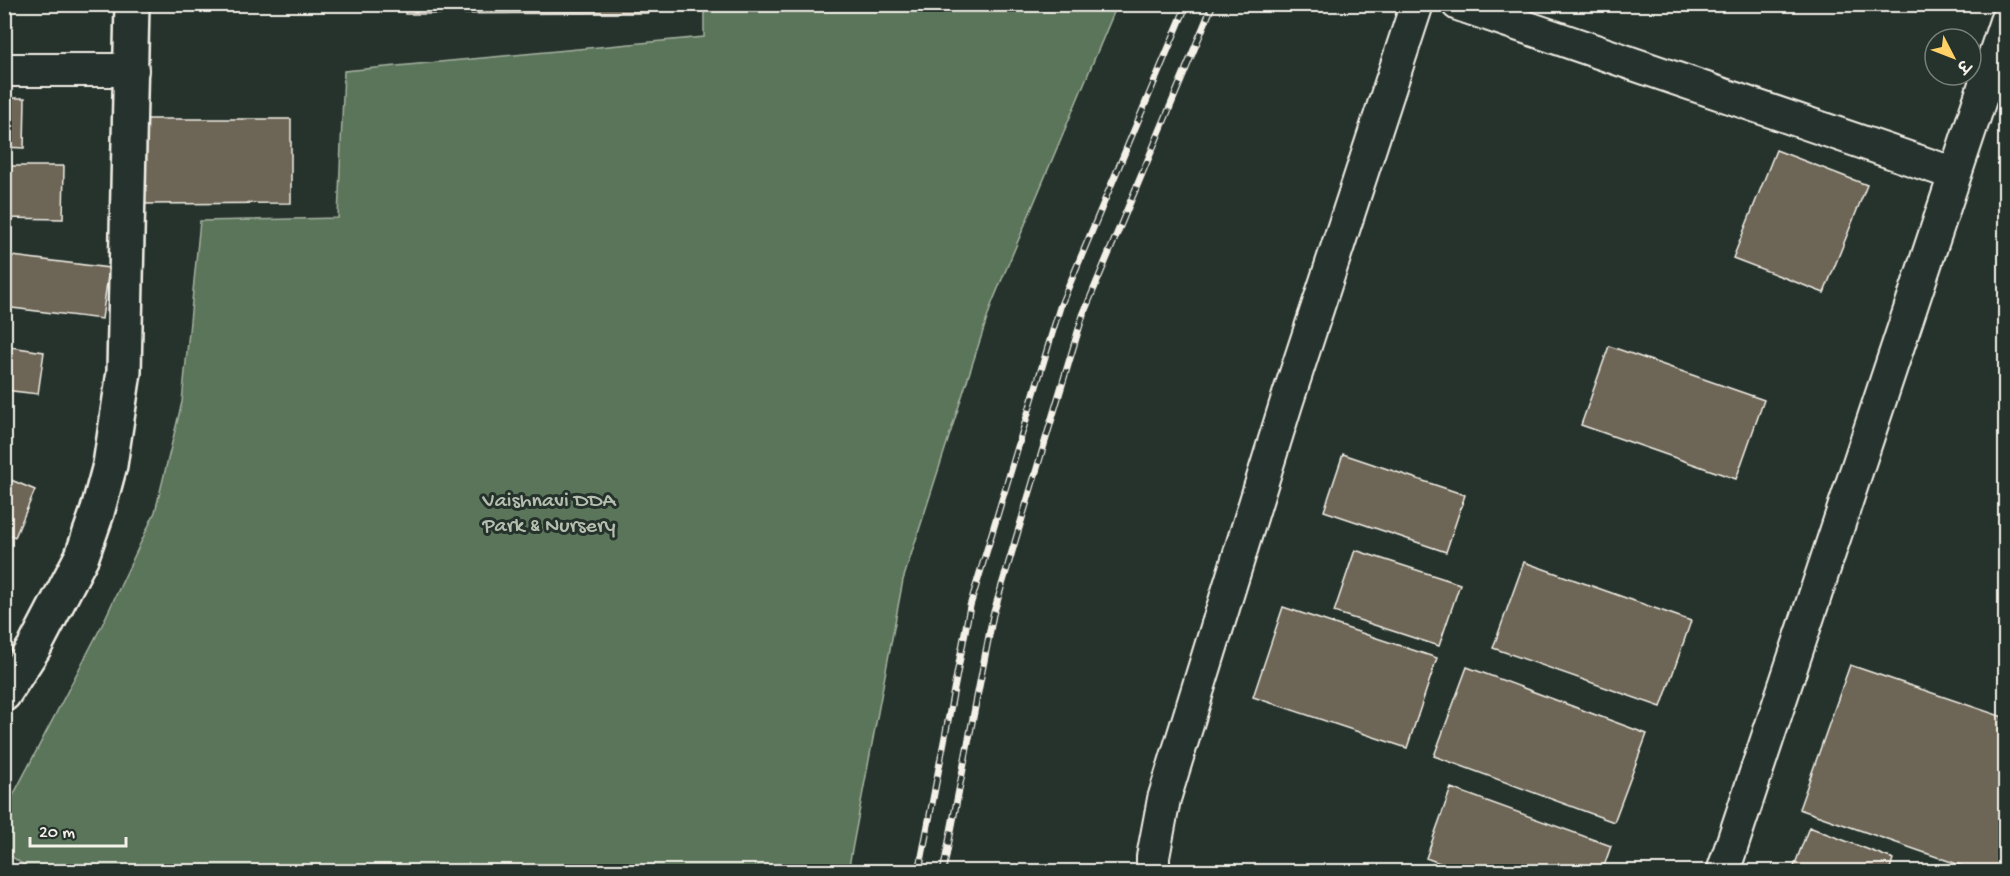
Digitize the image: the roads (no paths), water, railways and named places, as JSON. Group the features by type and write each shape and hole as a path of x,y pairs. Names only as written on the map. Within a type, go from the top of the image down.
{"street":[{"path":"4,694 35,646 82,556 110,465 124,372 132,4"},
{"path":"1152,872 1164,800 1171,777 1286,404 1417,4"},
{"path":"1458,4 1955,174"},
{"path":"1723,872 2006,21"},
{"path":"4,70 132,70"}],"railway":[{"path":"919,872 970,606 1060,307 1187,4"},
{"path":"943,872 993,615 1083,315 1213,4"}],"park label":[{"name":"Vaishnavi DDA Park & Nursery","path":"549,510"}]}
